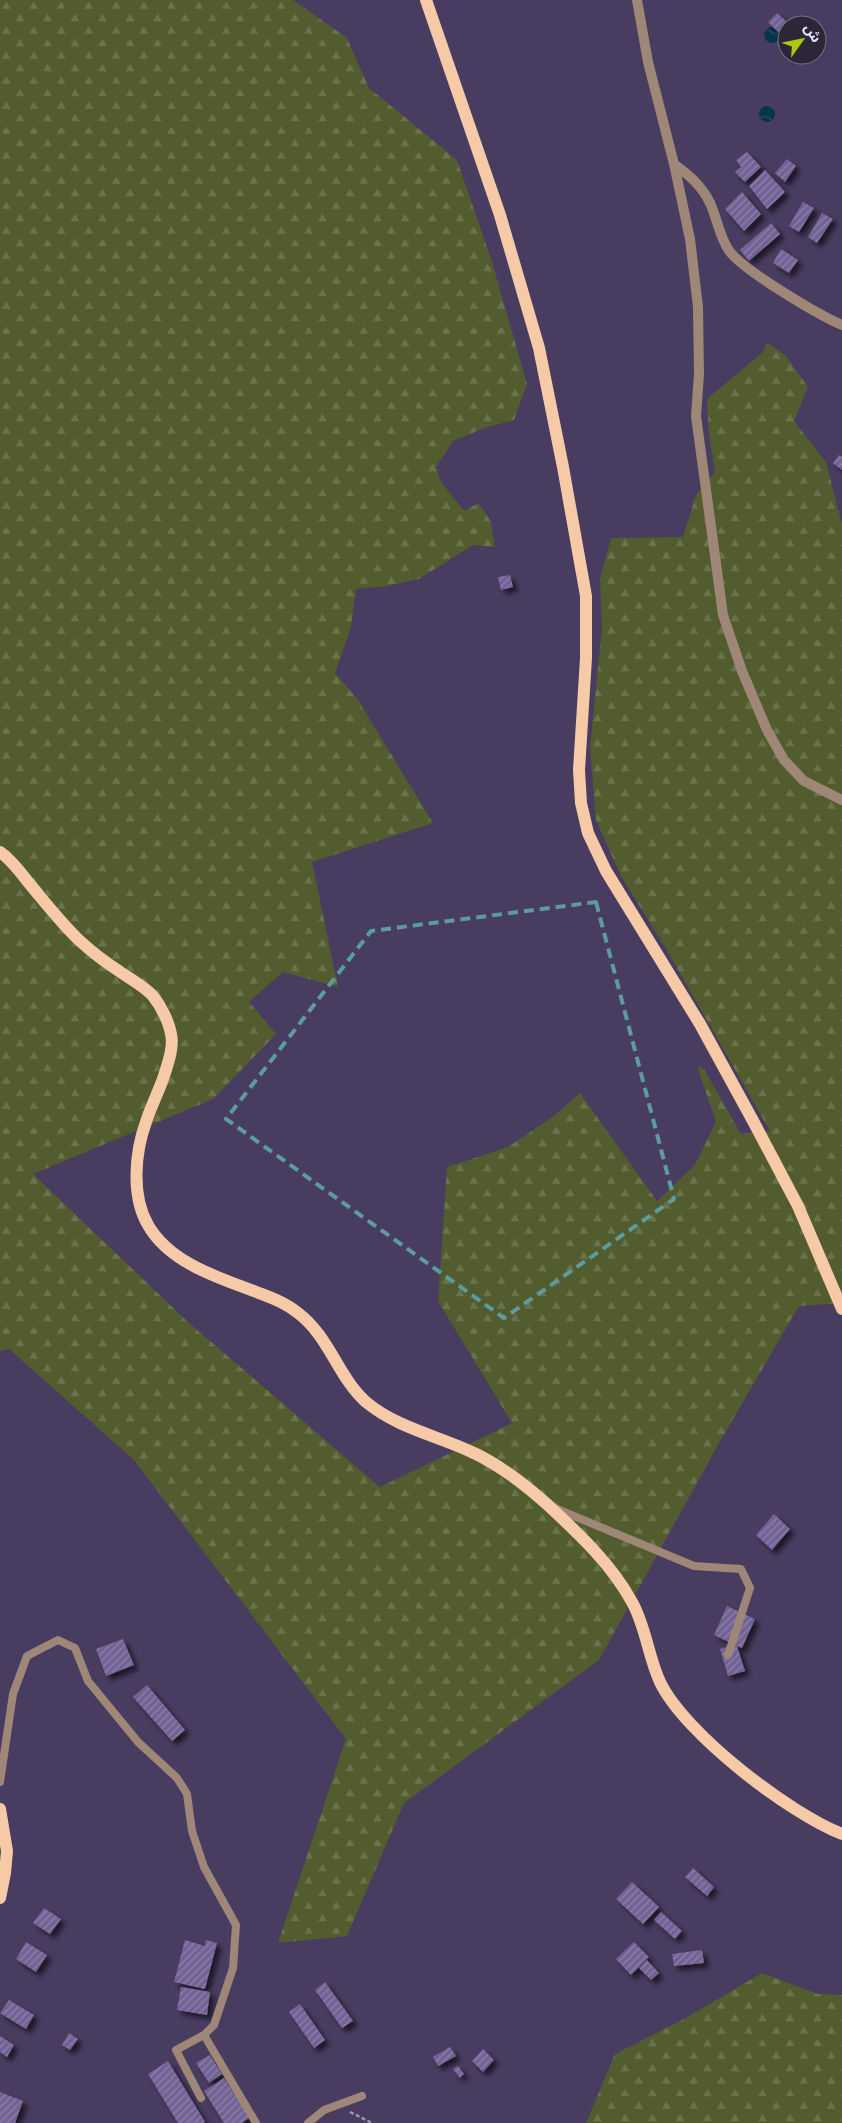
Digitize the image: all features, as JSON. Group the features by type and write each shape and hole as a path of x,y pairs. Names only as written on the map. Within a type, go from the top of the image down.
{"main road":[{"path":"426,0 500,215 539,348 564,466 586,596 586,658 579,770 580,803 588,833 606,870 700,1024 752,1119 798,1206 842,1309"},
{"path":"0,852 14,862 37,893 80,941 108,964 153,996 165,1017 172,1037 170,1058 145,1123 139,1149 136,1177 140,1205 148,1225 160,1240 175,1254 197,1268 282,1302 300,1314 316,1330 346,1378 366,1402 404,1425 476,1454 521,1483 548,1506 588,1544 613,1572 632,1602 642,1625 660,1682 677,1708 701,1736 780,1798 830,1830 842,1834"},
{"path":"0,1809 7,1851 0,1898"}],"street":[{"path":"637,0 648,62 674,164 690,239 698,307 699,374 696,416 723,616 746,680 767,730 784,760 804,781 842,800"},
{"path":"674,164 694,179 704,191 711,204 728,250 742,264 823,317 842,325"}],"lane":[{"path":"548,1506 694,1566 741,1569 750,1588 728,1655"},
{"path":"0,1782 13,1694 27,1656 58,1640 75,1648 88,1681 138,1742 177,1778 188,1794 192,1831 204,1867 236,1925 233,1968 214,2026 204,2035 176,2050 201,2098"},
{"path":"204,2035 256,2123"},
{"path":"308,2123 324,2110 362,2096"}],"path":[{"path":"335,2105 372,2123"}],"highlighted area":[{"path":"596,902 674,1199 504,1318 226,1119 371,931"}],"green space":[{"path":"0,0 293,0 347,38 369,88 457,160 492,262 527,384 514,420 485,428 453,441 436,467 441,482 464,511 479,503 491,522 495,547 473,545 419,579 388,586 356,589 351,627 335,673 358,700 433,823 312,862 338,987 283,972 249,1002 276,1034 213,1099 33,1174 189,1323 380,1487 512,1423 438,1301 447,1167 508,1147 551,1118 580,1093 657,1201 695,1165 716,1122 697,1066 704,1069 741,1134 770,1131 665,947 621,876 596,820 590,748 602,627 600,579 611,538 683,537 696,495 715,472 709,434 707,399 763,352 767,343 785,355 808,387 794,421 826,462 842,525 842,1303 799,1306 719,1443 599,1660 404,1803 347,1936 278,1943 346,1739 134,1460 9,1349 0,1351"},
{"path":"762,1973 818,1994 842,1995 842,2123 586,2123 615,2054 684,2019"}],"water":[{"path":"769,27 777,28 777,42 769,43 764,38 764,32"},
{"path":"764,106 770,106 775,111 773,120 764,122 759,117 759,111"}],"building":[{"path":"777,13 779,15 777,15 777,31 768,22"},
{"path":"747,152 761,167 745,182 735,172 741,167 736,160"},
{"path":"787,159 796,166 785,182 775,173"},
{"path":"765,170 785,192 767,209 749,186"},
{"path":"742,192 761,214 744,231 725,209"},
{"path":"803,202 814,208 799,232 789,226"},
{"path":"822,213 833,219 817,243 808,237"},
{"path":"771,223 780,234 749,261 740,250"},
{"path":"781,249 798,260 789,273 773,263"},
{"path":"839,455 842,457 842,470 833,463"},
{"path":"510,575 513,587 501,590 498,577"},
{"path":"774,1514 790,1529 772,1550 756,1535"},
{"path":"727,1606 755,1619 742,1648 737,1646 745,1671 728,1676 720,1649 735,1645 714,1635"},
{"path":"123,1639 134,1665 106,1676 96,1649"},
{"path":"147,1685 185,1730 172,1741 133,1697"},
{"path":"693,1868 714,1887 707,1896 685,1877"},
{"path":"632,1882 659,1907 643,1924 616,1899"},
{"path":"44,1908 61,1919 50,1934 33,1923"},
{"path":"661,1912 682,1931 675,1939 654,1920"},
{"path":"185,1940 205,1946 206,1940 217,1943 205,1989 174,1982"},
{"path":"26,1942 47,1955 36,1972 16,1959"},
{"path":"634,1942 649,1957 631,1975 616,1959"},
{"path":"702,1950 704,1963 674,1966 672,1954"},
{"path":"647,1960 659,1973 651,1980 639,1968"},
{"path":"325,1982 353,2021 342,2028 315,1990"},
{"path":"181,1987 210,1992 207,2015 177,2010"},
{"path":"9,2000 34,2015 26,2029 0,2013"},
{"path":"300,2004 325,2040 314,2048 289,2012"},
{"path":"69,2033 78,2039 70,2050 62,2045"},
{"path":"0,2036 14,2045 7,2057 0,2052"},
{"path":"450,2047 456,2056 438,2066 433,2057"},
{"path":"483,2049 494,2060 483,2072 472,2061"},
{"path":"210,2055 222,2074 209,2083 196,2063"},
{"path":"168,2061 205,2122 178,2123 148,2074"},
{"path":"458,2066 464,2074 460,2078 453,2069"},
{"path":"224,2078 249,2118 242,2123 224,2123 204,2091"},
{"path":"0,2092 23,2101 15,2123 0,2123"}]}
